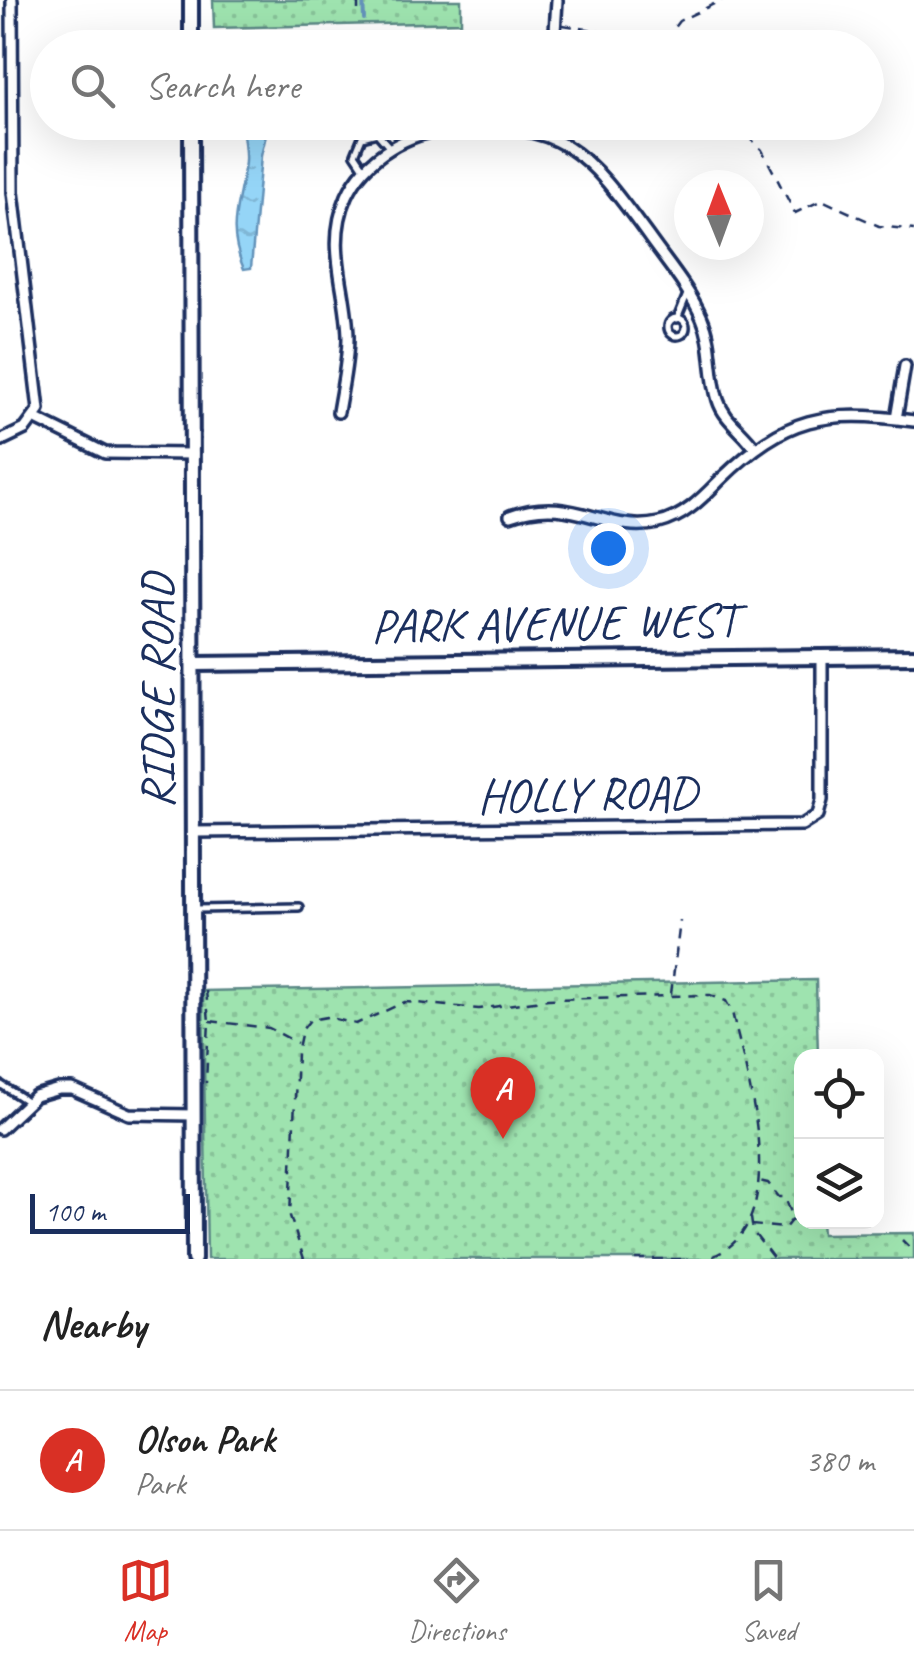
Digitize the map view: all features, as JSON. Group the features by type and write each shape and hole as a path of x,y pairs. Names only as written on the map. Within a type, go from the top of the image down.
{"street":[{"path":"0,442 25,429 39,410 13,192 12,0"},
{"path":"190,0 191,30"},
{"path":"556,29 558,0"},
{"name":"RIDGE ROAD","path":"191,140 194,1259"},
{"path":"338,412 348,336 336,272 336,234 348,194 365,170 390,148 413,140"},
{"path":"558,140 594,165 688,292 712,347 722,409 754,447"},
{"path":"0,192 13,192"},
{"path":"896,419 905,366"},
{"path":"34,418 105,453 193,454"},
{"path":"510,516 551,506 633,524 660,522 681,514 700,499 754,447 807,420 914,421"},
{"name":"HOLLY ROAD","path":"194,832 802,826 818,815 822,800 822,656"},
{"name":"PARK AVENUE WEST","path":"194,664 914,656"},
{"path":"0,1129 46,1091 72,1089 129,1114 194,1116"}],"lane":[{"path":"360,140 355,147 365,170"},
{"path":"383,140 390,148"},
{"path":"678,319 688,292"},
{"path":"194,908 299,906"},
{"path":"0,1084 28,1102"}],"path":[{"path":"358,0 358,18"},
{"path":"672,30 679,21 722,0"},
{"path":"556,29 564,30"},
{"path":"752,140 762,150 795,212 822,200 880,226 914,230"},
{"path":"670,996 678,962 680,921"},
{"path":"304,1259 290,1216 299,1043 305,1025 316,1018 356,1024 405,1002 472,1009 548,999 710,995 730,1006 758,1129 758,1181 751,1225 774,1259"},
{"path":"210,1021 268,1028 299,1043"},
{"path":"751,1225 785,1228 793,1218 785,1197 776,1195 768,1183 758,1181"},
{"path":"705,1259 737,1243 751,1216"},
{"path":"902,1240 914,1252"},
{"path":"635,1259 686,1259"}],"green space":[{"path":"213,0 461,0 461,22 214,28"},
{"path":"816,980 818,1049 794,1049 794,1229 822,1229 822,1234 914,1233 914,1259 207,1259 203,991"}],"water":[{"path":"244,140 265,140 251,268 244,269 235,227"}],"waterway":[{"path":"363,0 364,19"}],"place":[{"name":"Olson Park","path":"503,1139"}]}
